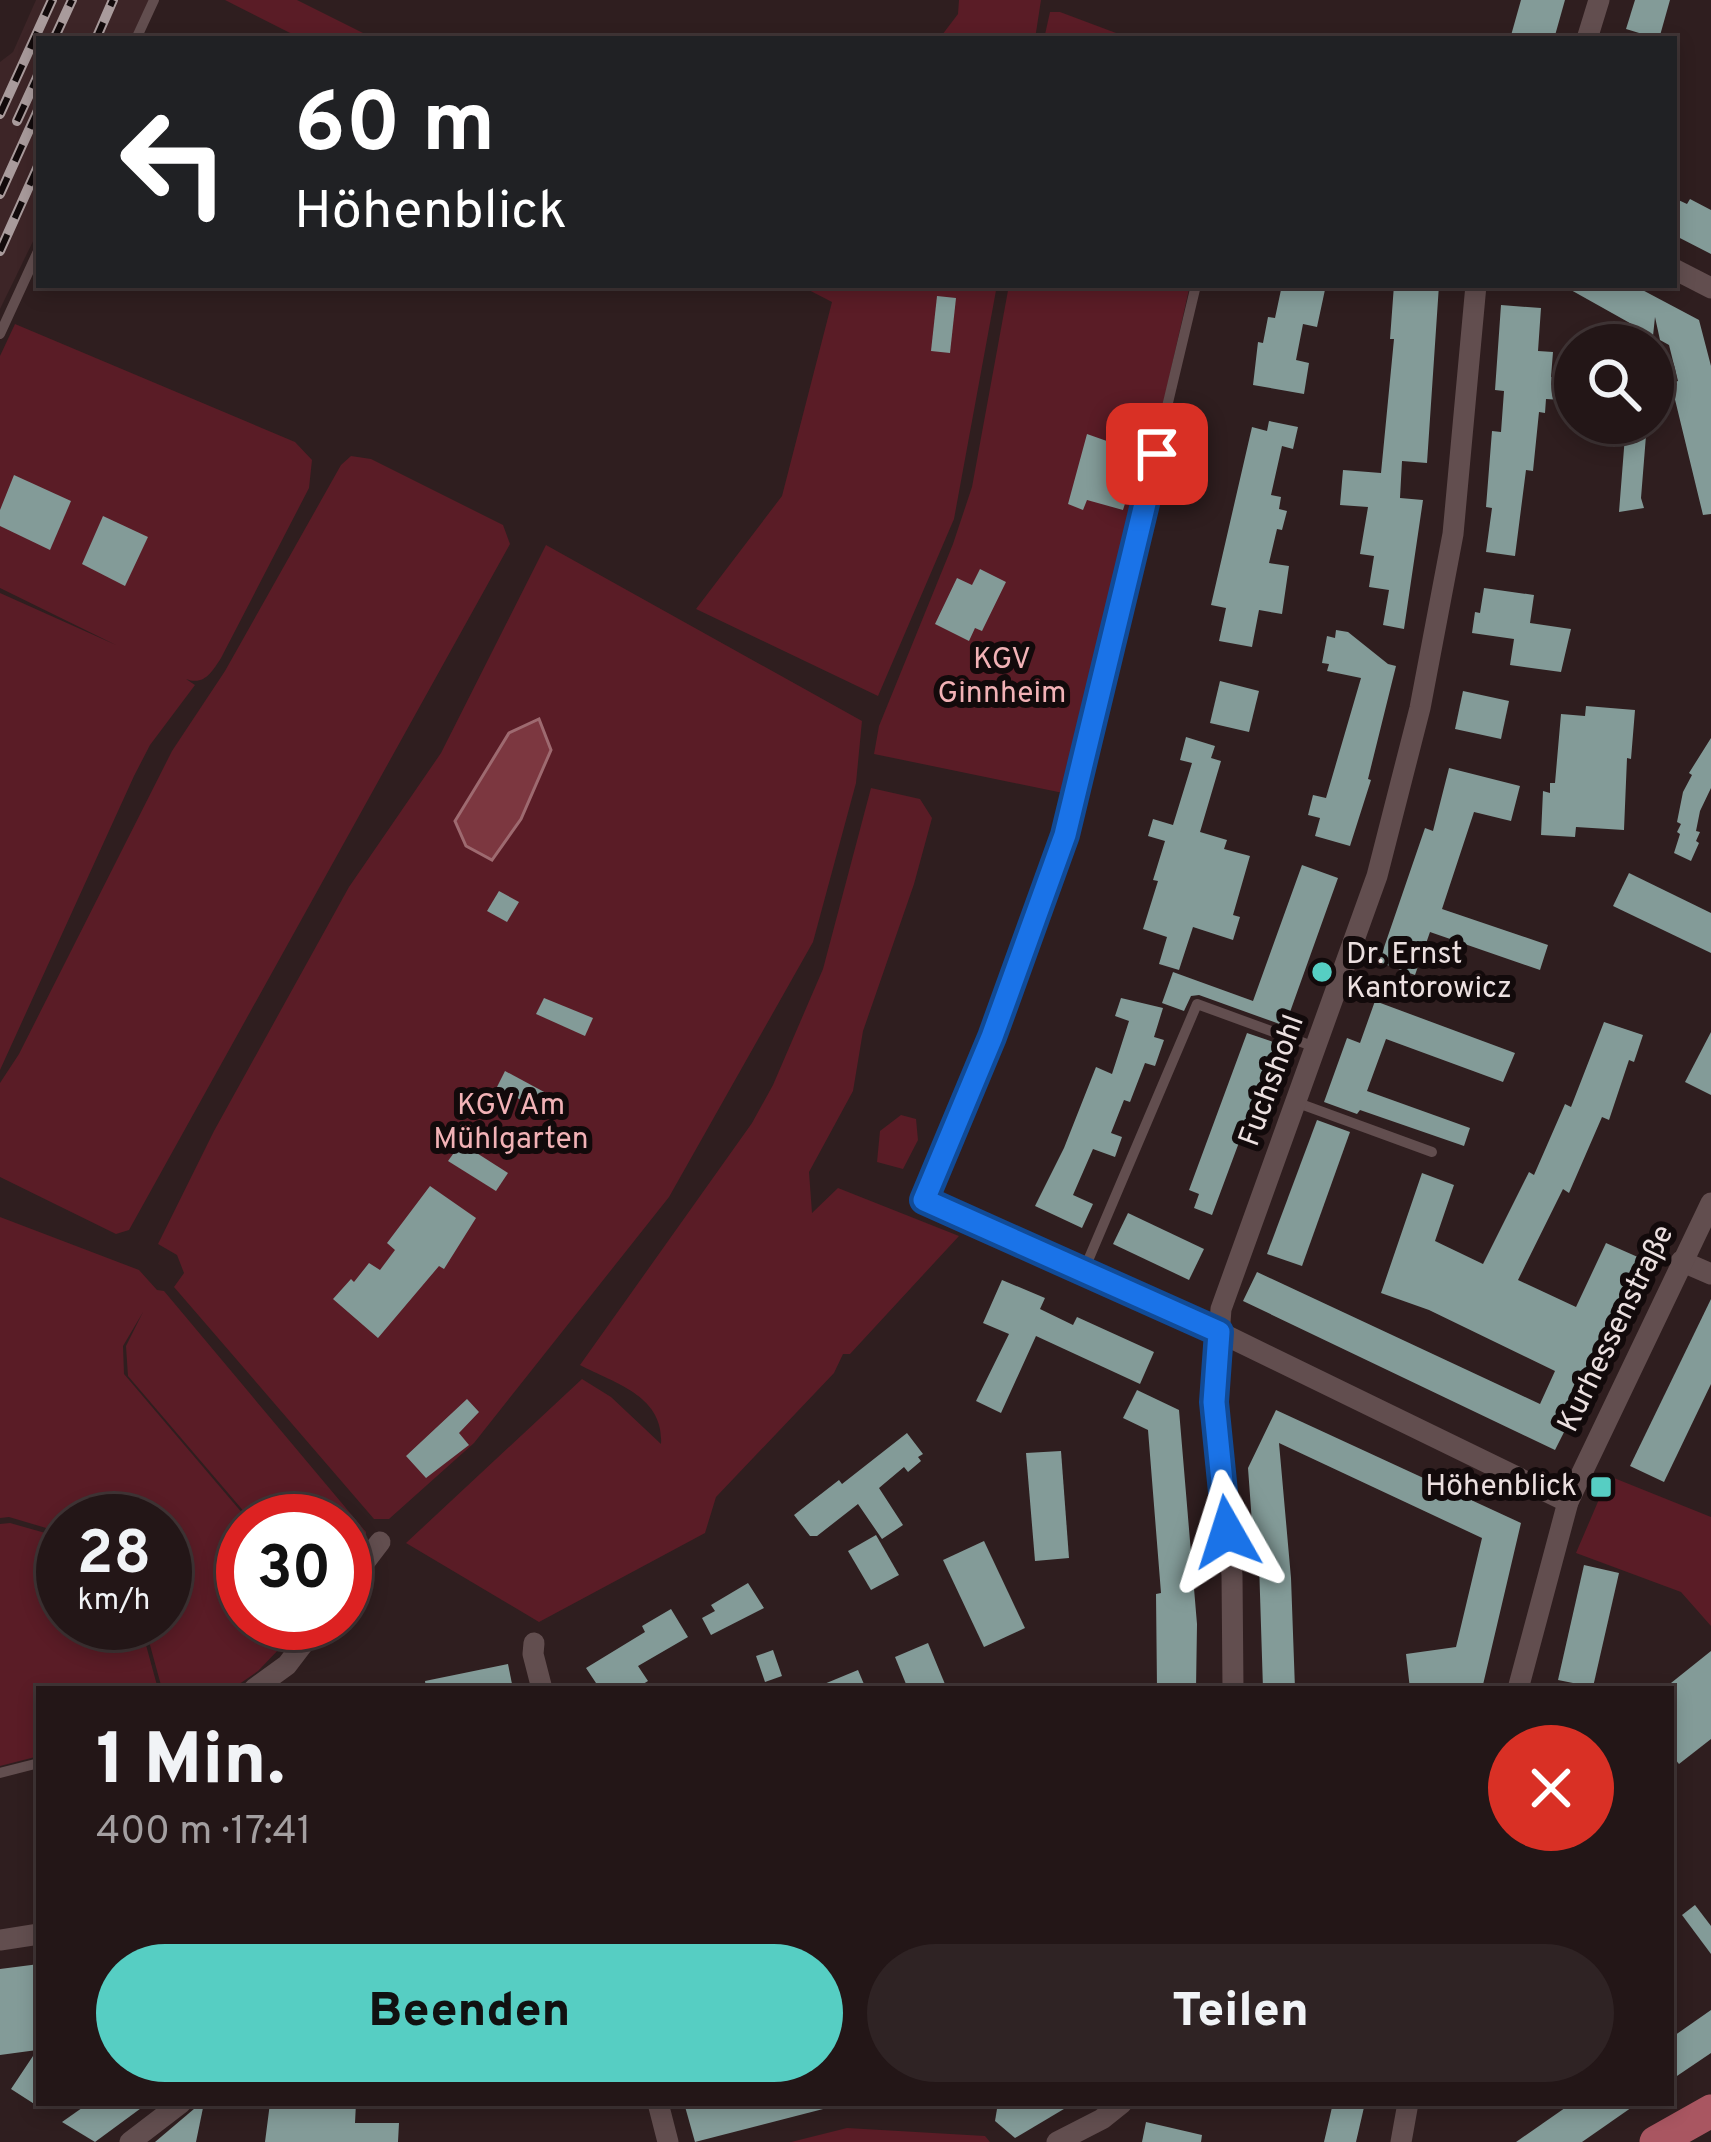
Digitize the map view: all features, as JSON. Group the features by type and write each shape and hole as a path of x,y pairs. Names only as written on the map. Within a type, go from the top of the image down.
{"main road":[{"path":"1656,2142 1711,2111"}],"street":[{"path":"1588,36 1599,0"},
{"path":"1677,271 1711,288"},
{"name":"Fuchshohl","path":"1233,1686 1232,1575 1214,1402 1221,1310 1377,876 1420,707 1453,534 1476,288"},
{"path":"924,1200 1219,1332 1568,1502"},
{"name":"Kurhessenstraße","path":"1519,1686 1568,1502 1711,1203"},
{"path":"1681,1261 1711,1274"},
{"path":"372,1553 380,1542"},
{"path":"534,1643 541,1686"},
{"path":"258,1686 298,1650"},
{"path":"0,1940 36,1934"},
{"path":"130,2142 178,2106"},
{"path":"659,2106 668,2142"},
{"path":"1057,2142 1118,2106"},
{"path":"1401,2142 1407,2106"}],"lane":[{"path":"137,36 154,0"},
{"path":"0,334 36,256"},
{"path":"924,1200 992,1037 1070,817 1195,288"},
{"path":"1084,1270 1197,1004 1318,1048"},
{"path":"1298,1103 1432,1152"},
{"path":"0,1773 36,1764"}],"shaded area":[{"path":"36,0 151,0 133,36 36,36 36,235 0,309 0,62 13,52"},
{"path":"539,719 551,750 521,819 492,860 466,846 455,821 509,733"}],"green space":[{"path":"225,0 297,0 369,36 296,36"},
{"path":"959,0 1041,0 1035,36 941,36 958,14"},
{"path":"1050,12 1060,12 1124,36 1045,36"},
{"name":"KGV Ginnheim","path":"805,288 996,288 954,519 878,696 696,609 782,496 832,302"},
{"name":"KGV Ginnheim","path":"1008,288 1189,288 1118,605 1068,794 874,754 879,726 972,487"},
{"path":"15,324 295,442 312,460 309,488 221,658 203,679 186,679 195,685 150,745 134,776 0,1070 0,593 116,645 0,588 0,356"},
{"path":"351,456 371,459 503,525 510,544 129,1230 116,1234 0,1177 0,1083 172,751 225,671 341,465"},
{"name":"KGV Am Mühlgarten","path":"546,545 862,721 856,783 813,942 669,1197 474,1443 389,1519 374,1519 372,1494 352,1494 174,1287 184,1273 177,1255 158,1244 214,1131 349,887 441,753"},
{"path":"871,788 920,799 932,818 863,1031 853,1091 809,1172 812,1213 838,1188 959,1236 850,1354 843,1354 834,1373 716,1497 705,1533 539,1622 406,1543 582,1379 611,1397 661,1444 655,1414 646,1403 580,1365 752,1123 773,1085 823,969"},
{"path":"901,1115 916,1119 918,1140 903,1169 877,1162 880,1131"},
{"path":"0,1217 139,1270 157,1290 164,1291 334,1494 229,1494 128,1376 126,1346 143,1312 123,1346 124,1374 226,1494 216,1494 216,1650 278,1650 236,1686 161,1686 151,1650 192,1650 192,1494 36,1494 36,1525 0,1518"},
{"path":"1609,1476 1711,1517 1711,1626 1681,1592 1576,1553"},
{"path":"10,1523 36,1530 36,1650 147,1650 157,1686 36,1686 36,1757 0,1766 0,1524"},
{"path":"847,2128 985,2136 990,2142 791,2142"}],"building":[{"path":"1521,0 1565,0 1555,36 1511,36"},
{"path":"1635,0 1670,0 1660,36 1626,29"},
{"path":"1677,199 1687,204 1690,199 1711,210 1711,254 1677,237"},
{"path":"1281,288 1325,288 1317,327 1303,324 1296,360 1309,363 1304,394 1253,385 1258,342 1263,343 1268,317 1275,318"},
{"path":"1394,288 1439,288 1427,463 1402,461 1400,498 1423,500 1404,629 1383,625 1389,590 1369,587 1374,556 1360,554 1368,507 1340,505 1343,470 1381,473 1394,339 1390,339"},
{"path":"1567,288 1639,288 1699,320 1711,366 1711,514 1703,515 1674,395 1678,381 1674,324 1657,324 1655,317 1654,324 1632,324"},
{"path":"937,296 956,298 950,353 931,351"},
{"path":"1501,305 1541,308 1538,351 1553,352 1554,400 1546,399 1545,413 1539,412 1533,471 1526,470 1515,556 1486,552 1492,508 1486,507 1492,431 1501,432 1504,391 1495,390"},
{"path":"1269,421 1298,427 1293,449 1282,446 1271,495 1281,497 1279,509 1287,511 1269,563 1289,566 1282,614 1259,610 1252,647 1219,641 1226,608 1211,605 1252,427 1267,431"},
{"path":"1087,434 1121,446 1110,475 1132,481 1123,510 1087,500 1083,510 1068,504"},
{"path":"1624,444 1645,444 1644,508 1619,512"},
{"path":"14,475 71,501 50,550 0,526 0,510"},
{"path":"103,516 148,537 125,586 82,564"},
{"path":"980,569 1006,582 982,631 975,628 969,641 935,624 957,578 972,585"},
{"path":"1484,588 1534,595 1530,623 1571,629 1561,672 1510,665 1514,639 1472,633"},
{"path":"1336,630 1348,632 1396,666 1371,780 1350,846 1315,836 1320,818 1308,815 1313,795 1326,798 1361,678 1327,671 1329,664 1322,663 1327,636 1335,638"},
{"path":"1220,681 1259,691 1249,732 1210,723"},
{"path":"1463,691 1509,701 1501,739 1455,729"},
{"path":"1586,706 1635,710 1624,830 1576,827 1575,837 1541,835 1543,791 1550,793 1550,783 1555,783 1561,714 1585,716"},
{"path":"1186,737 1215,746 1211,758 1221,761 1200,832 1227,840 1224,849 1250,856 1233,915 1240,917 1233,940 1193,927 1179,970 1159,964 1167,937 1143,929 1165,841 1148,836 1153,819 1173,825 1192,763 1180,760"},
{"path":"1711,738 1711,788 1700,811 1699,843 1691,861 1674,853 1681,824 1677,822 1689,773"},
{"path":"1449,768 1520,786 1511,821 1474,812 1442,909 1548,945 1540,970 1430,932 1415,975 1379,962 1425,828 1433,831"},
{"path":"1302,865 1338,878 1285,1026 1199,995 1191,996 1184,1011 1162,1003 1173,972 1253,1001"},
{"path":"1629,873 1711,913 1711,953 1613,906"},
{"path":"499,891 519,902 507,922 487,911"},
{"path":"544,998 593,1018 585,1036 536,1014"},
{"path":"1121,998 1163,1008 1154,1037 1164,1040 1155,1066 1145,1063 1130,1102 1124,1100 1111,1133 1122,1137 1115,1157 1093,1149 1073,1195 1093,1204 1082,1228 1035,1206 1096,1067 1112,1074 1129,1021 1115,1016"},
{"path":"1375,1001 1515,1053 1503,1082 1386,1039 1367,1091 1470,1128 1464,1146 1324,1102 1347,1038 1360,1043"},
{"path":"1604,1022 1643,1035 1634,1062 1629,1060 1609,1120 1602,1117 1569,1193 1563,1189 1518,1280 1576,1307 1606,1243 1640,1258 1604,1335 1611,1339 1555,1450 1243,1301 1257,1272 1540,1404 1555,1371 1429,1310 1381,1293 1422,1173 1454,1185 1435,1241 1483,1264 1529,1172 1534,1175 1565,1104 1571,1107"},
{"path":"1711,1032 1711,1095 1685,1082"},
{"path":"1247,1033 1276,1043 1212,1215 1194,1208 1199,1194 1189,1190"},
{"path":"505,1071 559,1100 551,1116 497,1087"},
{"path":"1317,1120 1350,1132 1302,1266 1267,1254"},
{"path":"461,1143 508,1173 496,1191 448,1161"},
{"path":"430,1186 476,1218 444,1269 439,1266 378,1338 333,1299 369,1263 380,1270 395,1250 387,1243"},
{"path":"1128,1213 1204,1249 1189,1280 1113,1244"},
{"path":"1002,1280 1045,1298 1040,1309 1073,1325 1077,1317 1154,1352 1140,1384 1036,1336 1001,1413 976,1401 1009,1334 983,1323"},
{"path":"1711,1299 1711,1384 1664,1482 1630,1466"},
{"path":"1137,1390 1179,1410 1197,1624 1196,1686 1157,1686 1156,1594 1161,1593 1148,1430 1123,1418"},
{"path":"467,1399 479,1412 459,1433 469,1445 426,1478 406,1456"},
{"path":"1276,1410 1521,1523 1483,1686 1410,1686 1406,1654 1456,1647 1482,1538 1279,1443 1295,1686 1263,1686 1259,1563 1255,1564 1248,1468"},
{"path":"907,1433 923,1454 918,1457 921,1461 908,1472 904,1467 879,1488 903,1525 882,1539 858,1504 817,1536 810,1536 794,1515"},
{"path":"1061,1451 1069,1558 1035,1561 1026,1453"},
{"path":"876,1535 899,1575 871,1590 848,1551"},
{"path":"984,1541 1025,1628 984,1647 943,1560"},
{"path":"1584,1565 1619,1573 1593,1686 1558,1680"},
{"path":"748,1583 764,1608 711,1635 702,1618 715,1611 711,1605"},
{"path":"671,1609 688,1637 638,1666 648,1681 640,1686 599,1686 586,1668 645,1632 642,1626"},
{"path":"928,1643 946,1686 907,1686 895,1657"},
{"path":"773,1650 782,1676 765,1682 756,1656"},
{"path":"1711,1651 1711,1739 1679,1764 1674,1758 1671,1683"},
{"path":"508,1664 512,1686 426,1686 425,1681"},
{"path":"858,1670 865,1686 819,1686"},
{"path":"1695,1905 1711,1926 1711,1954 1682,1915"},
{"path":"36,1964 36,2050 0,2055 0,1969"},
{"path":"1711,2010 1711,2053 1674,2078 1674,2036"},
{"path":"36,2052 36,2105 11,2089"},
{"path":"85,2106 144,2106 95,2142 62,2122"},
{"path":"197,2106 203,2106 196,2142 155,2142"},
{"path":"270,2106 356,2106 355,2123 399,2123 398,2142 265,2142"},
{"path":"685,2106 827,2106 827,2108 695,2142"},
{"path":"998,2106 1069,2106 1015,2138 995,2121"},
{"path":"1332,2106 1364,2106 1356,2142 1324,2142"},
{"path":"1568,2106 1634,2106 1582,2142 1516,2142"},
{"path":"1146,2122 1202,2135 1201,2142 1142,2142"}],"railway":[{"path":"0,114 52,0"},
{"path":"55,36 72,0"},
{"path":"97,36 113,0"},
{"path":"17,121 36,80"},
{"path":"0,194 36,115"},
{"path":"0,251 36,171"}],"place":[{"name":"Dr. Ernst Kantorowicz","path":"1322,972"},
{"name":"Höhenblick","path":"1601,1487"}],"route":[{"path":"1157,454 1065,835 992,1037 924,1200 1219,1332 1214,1402 1227,1532"}]}
